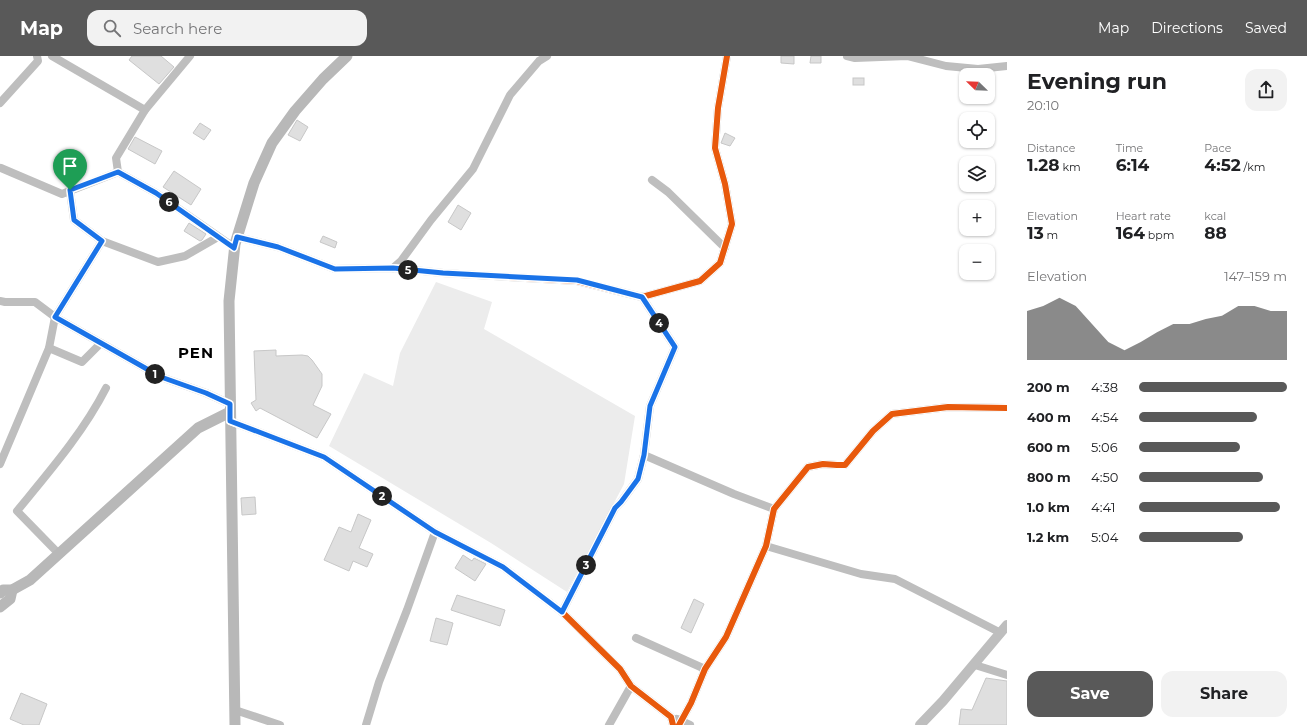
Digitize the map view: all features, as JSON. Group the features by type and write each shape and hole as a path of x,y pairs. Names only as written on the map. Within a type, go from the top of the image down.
{"main road":[{"path":"235,725 230,412 230,301 234,248 254,184 272,143 295,111 323,79 347,56"},
{"path":"0,593 3,590 12,590 30,580 198,428 230,412"},
{"path":"0,607 10,598 12,590"}],"street":[{"path":"0,103 37,59 47,56"},
{"path":"52,56 146,110"},
{"path":"118,172 116,158 146,110 190,56"},
{"path":"393,268 401,261 431,220 473,169 510,95 538,61 547,56"},
{"path":"237,237 278,247 335,269 393,268 443,273 577,280 642,297 700,281 720,263 732,224 725,184 715,148 718,108 727,56"},
{"path":"847,56 855,58 907,56 946,66 978,70 1007,66"},
{"path":"0,169 62,194 118,172 156,193 234,248"},
{"path":"652,180 668,192 725,248"},
{"path":"70,190 74,220 102,241 158,262 185,256 218,237"},
{"path":"0,464 49,348 55,317 102,241"},
{"path":"562,612 615,508 638,479 644,455 650,406 675,347 642,297"},
{"path":"0,301 35,302 55,317 161,377 206,393 230,412 324,457 435,532 503,567 562,612 620,669 631,686 672,721 690,725"},
{"path":"49,348 82,362 101,344"},
{"path":"59,554 17,511 96,408 106,388"},
{"path":"680,723 691,703 705,669 726,637 766,546 774,509 808,467 822,464 845,464 873,431 892,414 948,407 1007,408"},
{"path":"644,455 734,494 774,509"},
{"path":"366,725 379,682 435,532"},
{"path":"766,546 861,574 895,579 1001,634"},
{"path":"920,725 975,665 1007,625"},
{"path":"636,638 705,669"},
{"path":"975,665 1007,675"},
{"path":"609,725 631,686"},
{"path":"235,710 280,725"}],"shaded area":[{"path":"436,282 492,302 484,329 635,416 624,484 567,592 491,543 329,446 364,373 393,386 400,353"}],"building":[{"path":"132,56 161,56 174,67 159,84 129,60"},
{"path":"781,56 794,56 794,64 781,63"},
{"path":"811,56 821,56 821,63 810,63"},
{"path":"853,78 864,78 864,85 853,85"},
{"path":"297,120 308,127 300,141 288,135"},
{"path":"200,123 211,130 204,140 193,133"},
{"path":"725,133 735,138 730,146 721,143"},
{"path":"135,137 162,151 155,164 128,149"},
{"path":"174,171 201,189 191,205 163,187"},
{"path":"458,205 471,213 461,230 448,222"},
{"path":"189,223 206,234 202,240 200,241 184,231"},
{"path":"323,236 337,242 335,248 320,242"},
{"path":"276,350 276,356 308,356 322,374 322,386 313,405 331,414 317,438 260,408 256,411 251,403 256,400 254,351"},
{"path":"255,497 256,514 242,515 241,498"},
{"path":"358,514 371,520 359,548 373,554 367,567 353,561 349,571 324,560 339,527 351,532"},
{"path":"463,555 472,561 474,558 486,564 475,581 455,568"},
{"path":"457,595 505,610 500,626 451,610"},
{"path":"694,599 704,604 691,633 681,628"},
{"path":"436,618 453,623 447,645 430,641"},
{"path":"986,678 1007,681 1007,725 959,725 961,709 972,710"},
{"path":"21,693 47,704 39,725 24,725 10,719"}],"cycle path":[{"path":"237,237 278,247 335,269 393,268 443,273 577,281 642,297 700,281 720,263 732,224 725,184 715,148 718,108 727,56"},
{"path":"679,725 691,703 705,669 726,637 766,546 774,509 808,467 823,464 845,465 873,431 892,414 948,407 1007,408"},
{"path":"230,421 324,457 435,532 503,567 562,612 620,669 631,686 671,717 673,725"}],"district":[{"name":"PEN","path":"196,353"}],"route":[{"path":"118,172 156,193 234,248 237,237 278,247 335,269 393,268 443,273 577,280 642,297 675,347 650,406 644,455 638,479 615,508 562,612 503,567 435,532 324,457 230,421 230,404 206,393 161,377 55,317 102,241 74,220 70,190 118,172"}]}
